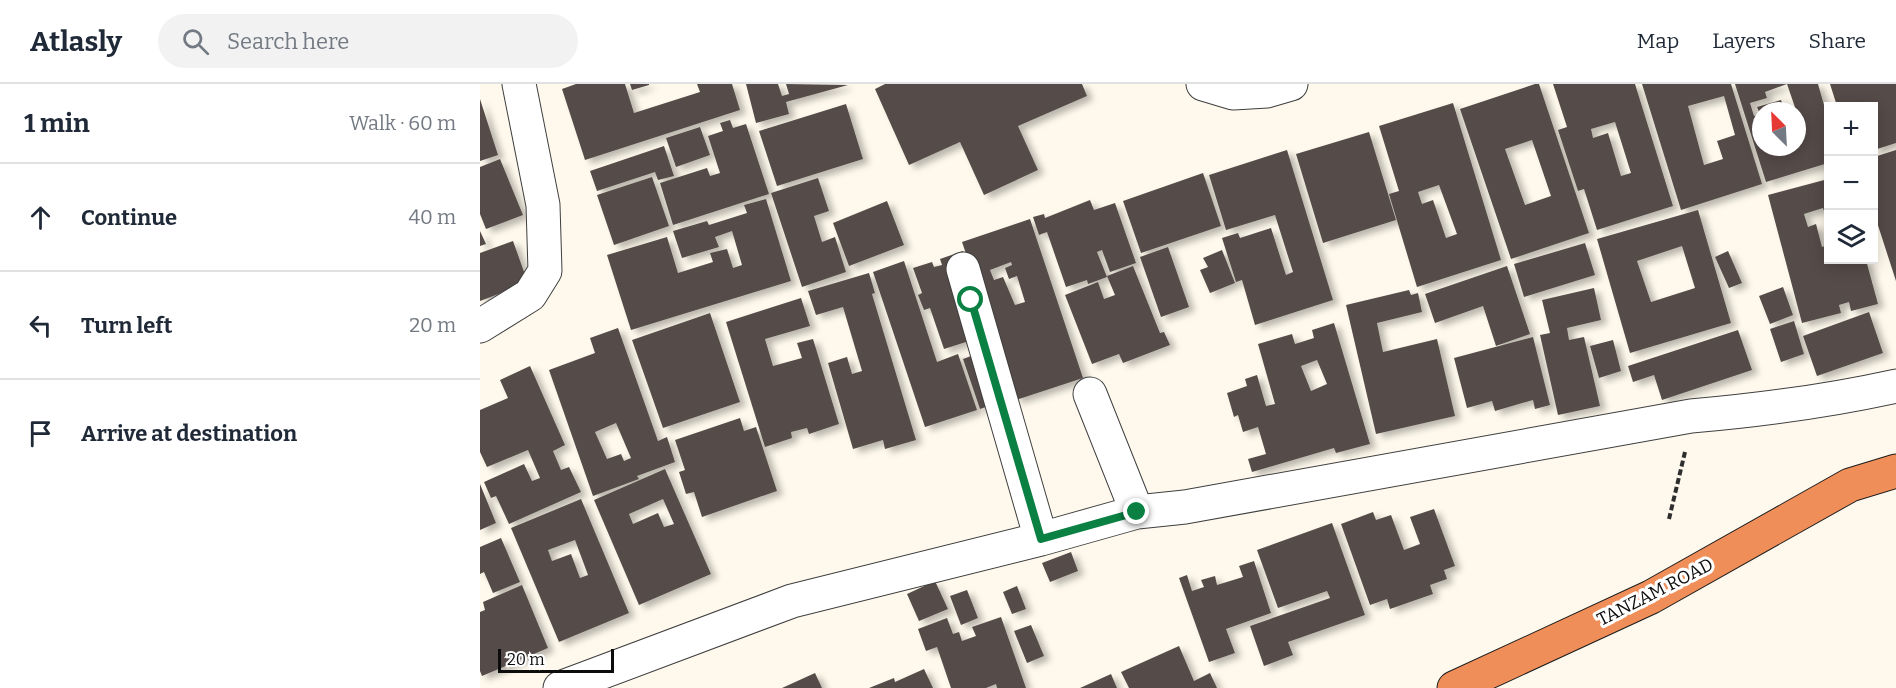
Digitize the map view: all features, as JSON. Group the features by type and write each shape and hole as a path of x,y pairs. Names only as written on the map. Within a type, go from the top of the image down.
{"highway":[{"name":"TANZAM ROAD","path":"1454,688 1651,597 1850,485 1896,471"},
{"name":"TANZAM ROAD","path":"1850,485 1896,481"}],"street":[{"path":"480,326 531,295 545,271 543,205 519,84"},
{"path":"1203,84 1233,93 1267,91 1291,84"},
{"path":"963,269 1041,539"},
{"path":"560,688 792,601 1041,539 1137,512 1185,507 1691,416 1839,399 1896,386"},
{"path":"1090,394 1137,512"}],"path":[{"path":"1669,519 1683,466 1691,416"}],"building":[{"path":"576,84 625,84 634,113 700,92 697,84 732,84 740,110 585,160 562,89"},
{"path":"630,84 649,84 649,85 632,90"},
{"path":"746,84 778,84 782,96 789,94 786,84 848,85 786,102 789,114 756,123"},
{"path":"885,84 1082,84 1087,96 1018,126 1038,170 984,195 960,142 909,165 875,89"},
{"path":"1539,84 1589,233 1511,259 1460,109","holes":["1532,140 1551,196 1525,205 1505,149"]},
{"path":"1553,84 1635,84 1673,206 1597,230 1584,189 1578,191 1558,130 1567,127","holes":["1615,122 1631,173 1621,176 1608,133 1593,138 1591,129"]},
{"path":"1642,84 1731,84 1762,184 1681,210","holes":["1724,96 1735,135 1717,141 1723,159 1704,165 1688,106"]},
{"path":"1735,84 1787,84 1765,92 1767,98 1750,103 1752,138"},
{"path":"1787,84 1818,84 1824,105 1824,164 1766,182 1758,156 1806,156 1806,102 1793,102"},
{"path":"1830,84 1896,84 1896,143 1878,149 1878,102 1836,102"},
{"path":"480,99 498,155 480,161"},
{"path":"1453,103 1501,260 1417,287 1389,194 1399,191 1379,126","holes":["1439,185 1457,234 1446,238 1433,200 1422,204 1418,192"]},
{"path":"846,104 863,159 777,186 759,131"},
{"path":"730,120 733,128 746,124 769,194 673,225 660,183 707,168 710,176 720,173 708,136 723,131 720,123"},
{"path":"700,127 710,155 676,167 666,138"},
{"path":"1369,132 1396,220 1323,243 1296,154"},
{"path":"664,146 674,176 658,180 655,172 597,191 590,171"},
{"path":"1287,150 1333,300 1255,325 1242,280 1236,282 1222,238 1238,233 1240,238 1271,228 1286,275 1293,272 1275,215 1226,230 1209,175"},
{"path":"1896,150 1896,281 1878,225 1878,156"},
{"path":"500,159 523,215 486,229 480,214 480,167"},
{"path":"1203,173 1221,226 1141,253 1123,201"},
{"path":"652,177 669,226 614,245 597,195"},
{"path":"818,178 829,211 814,216 822,242 835,237 846,272 802,287 771,193"},
{"path":"1824,180 1824,211 1823,208 1804,214 1808,227 1816,224 1822,247 1824,246 1824,264 1867,264 1878,304 1851,311 1849,302 1839,305 1841,313 1802,323 1768,195"},
{"path":"766,199 791,281 631,330 607,255 667,237 678,273 713,262 710,253 727,249 733,268 742,265 732,231 715,237 719,247 682,258 673,231 707,221 709,225 747,213 744,205"},
{"path":"1090,200 1094,210 1115,203 1136,263 1110,272 1102,250 1097,252 1107,277 1088,284 1087,280 1066,287 1047,232 1039,235 1033,217 1044,214 1045,218"},
{"path":"887,201 904,245 849,266 833,223"},
{"path":"1698,210 1731,323 1630,353 1597,239","holes":["1682,246 1695,288 1651,302 1637,261"]},
{"path":"1030,219 1083,378 1016,400 962,242","holes":["1011,262 1012,265 1005,268 1009,279 1017,276 1025,302 1015,305 1003,277 994,280 990,270"]},
{"path":"480,231 486,244 480,246"},
{"path":"513,241 528,283 480,301 480,253"},
{"path":"1585,243 1595,275 1524,297 1514,264"},
{"path":"1168,247 1189,307 1161,317 1140,257"},
{"path":"1222,250 1235,283 1210,293 1200,270 1208,267 1203,258"},
{"path":"963,251 1000,402 980,409 963,359 971,356 966,342 944,349 930,308 924,310 918,295 922,293 913,268 932,262 934,267 942,265 940,259"},
{"path":"1728,251 1742,283 1729,288 1715,257"},
{"path":"904,261 937,362 958,354 977,410 925,427 873,272"},
{"path":"1133,266 1160,333 1164,332 1170,345 1123,363 1119,354 1092,364 1065,295 1098,282 1104,299 1115,295 1107,276"},
{"path":"1507,266 1530,334 1496,346 1483,306 1435,323 1425,294"},
{"path":"869,273 875,293 872,294 916,440 885,449 883,440 853,449 828,363 847,357 852,374 862,371 843,307 816,315 808,291"},
{"path":"1783,287 1793,315 1770,324 1759,296"},
{"path":"1594,288 1601,320 1567,328 1569,340 1584,337 1600,406 1558,415 1540,335 1550,333 1542,300"},
{"path":"1409,290 1411,295 1418,293 1422,312 1377,323 1383,352 1437,339 1455,416 1376,434 1346,305"},
{"path":"801,298 810,326 765,339 773,366 802,358 797,343 813,339 839,424 809,434 807,428 791,432 792,438 765,447 726,322"},
{"path":"1869,312 1883,353 1817,376 1803,336"},
{"path":"710,313 740,402 663,428 632,340"},
{"path":"1794,321 1804,354 1781,362 1770,329"},
{"path":"1334,323 1370,444 1336,453 1334,448 1252,472 1248,459 1266,454 1258,427 1243,432 1238,415 1234,417 1227,393 1247,386 1245,379 1257,375 1266,406 1275,404 1258,344 1292,334 1295,344 1314,338 1312,330","holes":["1317,360 1327,384 1311,391 1301,366"]},
{"path":"618,328 658,441 667,437 675,462 637,476 639,479 593,496 549,370 595,353 590,338","holes":["616,423 631,458 624,461 621,454 607,459 595,432"]},
{"path":"1738,330 1752,370 1662,400 1654,375 1633,382 1628,366"},
{"path":"1533,337 1550,405 1535,409 1533,400 1495,411 1492,401 1467,408 1454,358"},
{"path":"1613,340 1621,371 1599,378 1590,346"},
{"path":"530,366 565,445 553,451 561,470 569,467 581,492 509,524 496,496 491,498 484,482 524,464 532,481 540,478 528,450 487,467 480,452 480,410 508,398 500,380"},
{"path":"740,418 744,431 756,427 777,491 702,517 694,492 686,494 679,472 685,470 675,440"},
{"path":"665,469 711,574 639,605 594,500","holes":["663,499 674,524 664,527 658,513 633,524 629,514"]},
{"path":"480,484 496,523 480,530"},
{"path":"581,499 629,613 559,642 511,528","holes":["575,540 588,575 580,578 571,554 552,561 548,550"]},
{"path":"1434,509 1455,566 1444,570 1447,579 1430,585 1433,594 1390,609 1387,599 1370,605 1341,524 1373,512 1376,520 1391,515 1404,550 1420,544 1410,517"},
{"path":"1332,523 1365,615 1288,642 1293,655 1264,666 1250,626 1330,598 1327,591 1278,608 1257,550"},
{"path":"501,538 520,582 493,593 484,572 480,574 480,547"},
{"path":"1071,552 1078,571 1050,582 1042,563"},
{"path":"1254,561 1271,613 1226,629 1235,653 1209,662 1179,578 1187,575 1192,591 1204,587 1201,580 1215,576 1217,585 1243,577 1239,566"},
{"path":"935,581 948,609 919,621 907,594"},
{"path":"522,585 548,648 482,676 480,671 480,612 485,610 483,602"},
{"path":"1017,586 1026,609 1012,614 1003,592"},
{"path":"967,590 978,618 961,625 950,596"},
{"path":"1001,617 1026,688 997,688 996,684 986,688 951,688 937,647 926,651 918,629 947,618 953,634 959,632 962,641 976,636 972,627"},
{"path":"1031,625 1044,656 1027,663 1014,631"},
{"path":"1179,646 1194,681 1210,673 1217,688 1129,688 1121,672"},
{"path":"924,669 933,688 869,688 894,678 895,682"},
{"path":"815,673 822,688 782,688"},
{"path":"1111,674 1117,688 1080,688"}],"route":[{"path":"971,300 1041,539 1137,512"}]}
